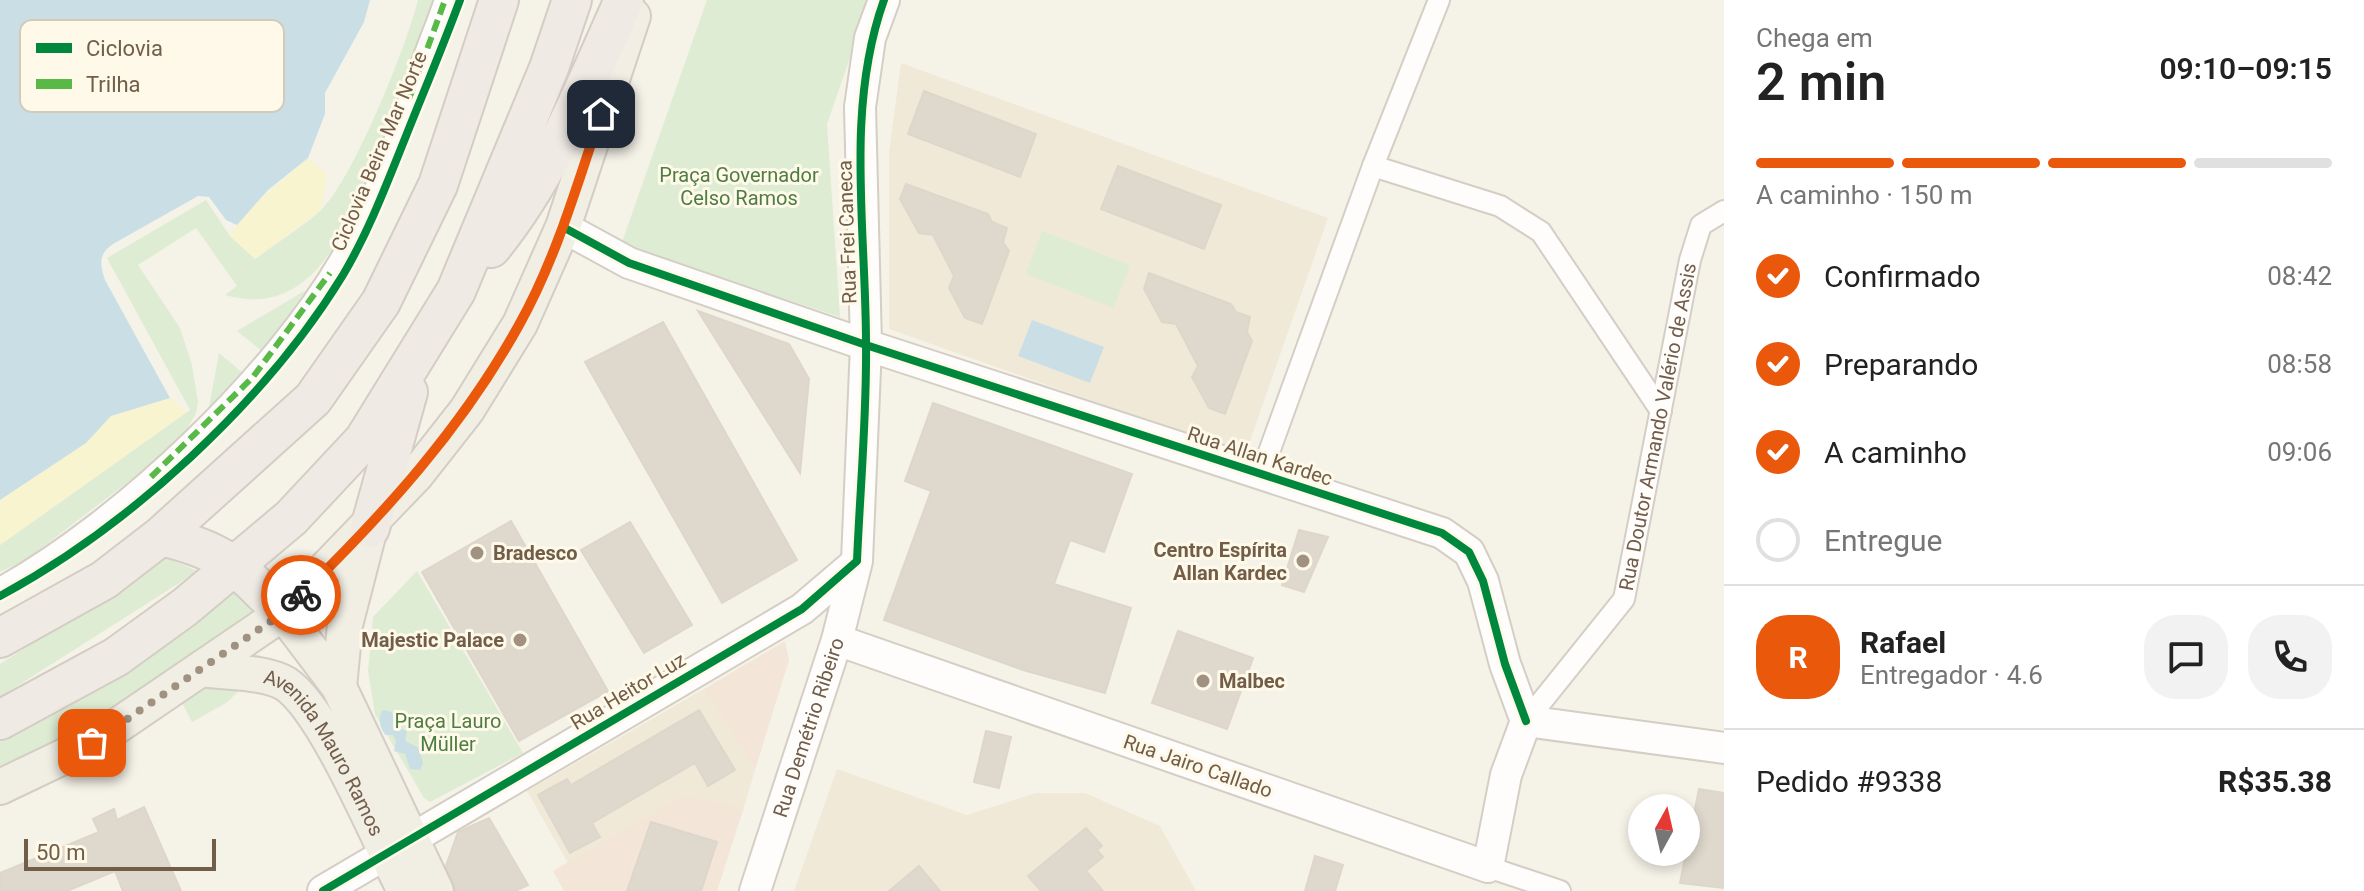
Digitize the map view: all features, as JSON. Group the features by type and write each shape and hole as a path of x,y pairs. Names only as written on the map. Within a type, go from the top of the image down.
{"highway":[{"path":"0,638 104,580 161,536 313,399 381,302 438,185 499,0"},
{"path":"549,68 561,0"},
{"path":"456,291 549,68 572,0"},
{"path":"0,720 116,657 237,566 291,518 364,440 456,291 517,217 557,148 624,0"},
{"path":"370,528 418,354"},
{"path":"161,536 203,546 237,566 283,613"}],"main road":[{"path":"0,787 92,743 283,613 370,528 467,410 520,324 563,227 638,0"},
{"path":"339,687 345,625 370,528"},
{"name":"Avenida Mauro Ramos","path":"283,613 339,687 398,848 405,891"},
{"name":"Avenida Mauro Ramos","path":"201,669 285,683 319,721 398,848 436,891"}],"street":[{"path":"0,588 51,559 135,491 253,377 297,321 342,255 361,220 405,114 445,0"},
{"name":"Rua Frei Caneca","path":"857,561 866,345 860,107 870,38 884,0"},
{"path":"1261,474 1373,166 1439,0"},
{"path":"1373,166 1500,206 1541,232 1661,411"},
{"name":"Rua Doutor Armando Valério de Assis","path":"1526,721 1624,599 1697,237 1701,225 1724,211"},
{"path":"563,227 629,263 866,345"},
{"name":"Rua Allan Kardec","path":"866,345 1442,533 1469,552 1483,581 1505,664 1526,721"},
{"name":"Rua Demétrio Ribeiro","path":"755,891 837,640 857,561"},
{"name":"Rua Heitor Luz","path":"323,891 698,667 802,609 857,561"},
{"name":"Rua Jairo Callado","path":"837,640 1560,891"},
{"path":"1488,867 1506,775 1526,721 1724,748"}],"shaded area":[{"path":"0,0 370,0 364,22 325,93 325,114 308,158 268,190 237,225 226,220 209,197 198,196 113,244 103,256 101,265 105,280 170,398 111,416 86,443 0,500"},
{"path":"901,63 1328,218 1245,455 889,329 889,152"},
{"path":"1032,320 1104,347 1090,383 1018,356"},
{"path":"785,641 789,660 755,770 704,689"},
{"path":"704,689 755,770 744,807 684,795 568,863 527,791"},
{"path":"383,710 392,712 396,727 407,731 405,741 419,748 423,763 420,770 410,769 405,754 394,751 396,741 393,735 386,735 381,726"},
{"path":"837,769 967,815 1036,793 1085,793 1160,826 1196,891 794,891"},
{"path":"684,795 744,807 717,891 564,891 553,871"}],"green space":[{"path":"418,0 434,0 362,191 332,250 312,274 288,291 259,299 225,295 237,286 196,228 138,265 180,328 192,365 198,402 196,413 179,443 27,559 0,572 0,545 190,410 107,258 206,200 230,236 255,259 312,218 333,195 362,143 391,79"},
{"name":"Praça Governador Celso Ramos","path":"707,0 870,0 827,124 840,317 621,245"},
{"path":"1042,231 1130,265 1114,308 1026,274"},
{"path":"306,290 263,352 237,331"},
{"path":"219,353 244,374 208,412"},
{"path":"166,558 198,571 0,697 0,664"},
{"name":"Praça Lauro Müller","path":"417,571 523,753 430,802 424,798 375,714 368,671 373,617"},
{"path":"233,590 256,610 149,691 90,728 0,771 0,742 114,682"},
{"path":"201,687 242,688 226,703 192,722 178,695"}],"sand":[{"path":"308,158 327,174 321,210 255,259 230,236 246,211"},
{"path":"170,398 187,412 0,545 0,500 85,443 111,416"}],"building":[{"path":"924,91 1036,134 1020,177 908,134"},
{"path":"1118,166 1221,205 1204,249 1101,209"},
{"path":"906,184 988,214 992,222 1007,228 1003,242 1009,251 982,324 965,318 949,288 954,276 933,235 919,233 900,199"},
{"path":"1149,273 1231,304 1236,312 1250,317 1247,332 1252,341 1225,414 1209,408 1192,377 1198,366 1176,324 1162,322 1144,289"},
{"path":"698,311 789,344 809,379 800,473"},
{"path":"663,322 797,560 722,603 585,362"},
{"path":"933,403 1132,474 1104,552 1070,540 1054,584 1131,608 1105,693 1023,670 884,620 931,491 905,481"},
{"name":"Majestic Palace","path":"511,521 608,691 519,741 422,572"},
{"path":"630,522 692,625 644,653 581,550"},
{"name":"Centro Espírita Allan Kardec","path":"1299,530 1328,537 1304,592 1282,585"},
{"name":"Malbec","path":"1178,631 1253,658 1227,729 1152,703"},
{"path":"699,710 735,770 708,786 695,763 592,823 600,837 570,853 538,795 567,779 571,785"},
{"path":"986,731 1011,737 999,788 974,782"},
{"path":"1699,789 1724,793 1724,888 1680,883 1683,866 1700,866"},
{"path":"144,807 181,891 123,891 115,871 67,891 0,891 0,873 99,832 93,819 114,809 117,820"},
{"path":"489,818 528,885 515,891 456,891 446,866 458,832"},
{"path":"651,822 717,842 701,891 627,891"},
{"path":"1086,828 1102,846 1097,850 1103,857 1086,871 1103,891 1041,891 1028,876"},
{"path":"1315,856 1343,865 1335,891 1305,891"},
{"path":"919,866 940,891 889,891"}],"marked path":[{"path":"409,99 445,0"},
{"path":"151,477 253,377 330,273"}],"cycle path":[{"name":"Ciclovia Beira Mar Norte","path":"0,596 98,534 145,497 235,413 311,322 343,275 369,224 460,0"},
{"path":"323,891 802,609 857,561 866,370 861,126 872,41 884,0"},
{"path":"563,227 629,263 866,345 1442,533 1469,552 1483,581 1505,664 1526,721"}],"way so far":[{"path":"92,743 241,643 283,613 301,595"}],"place":[{"name":"Bradesco","path":"477,553"},
{"name":"Centro Espírita Allan Kardec","path":"1303,561"},
{"name":"Majestic Palace","path":"520,640"},
{"name":"Malbec","path":"1203,681"}],"route":[{"path":"301,595 370,528 467,410 520,324 563,227 601,114"}]}
